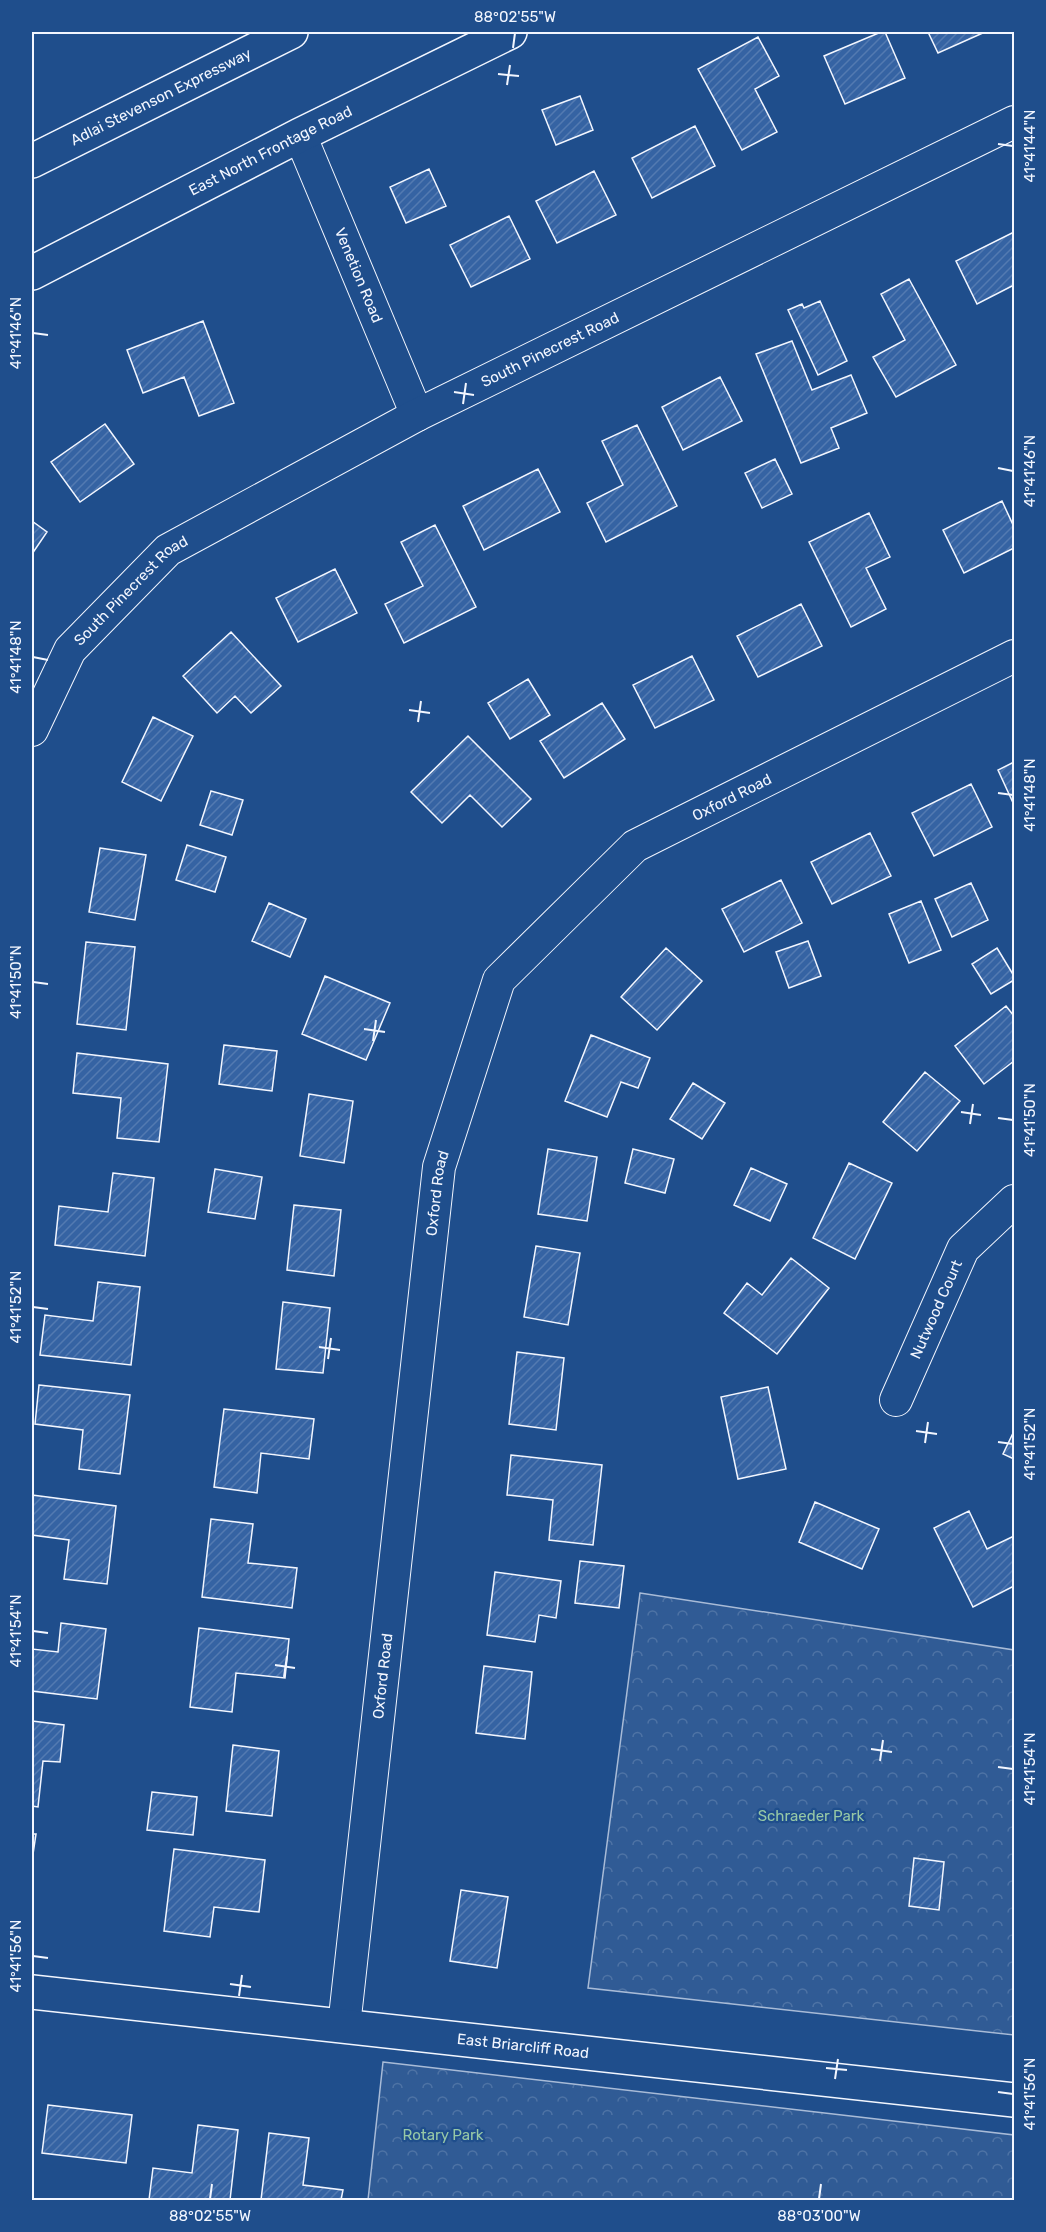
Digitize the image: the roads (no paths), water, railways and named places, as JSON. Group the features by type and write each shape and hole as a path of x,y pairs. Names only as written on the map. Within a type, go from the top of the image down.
{"main road":[{"name":"Adlai Stevenson Expressway","path":"32,161 291,32"},
{"name":"East North Frontage Road","path":"32,273 300,135 510,32"},
{"name":"East Briarcliff Road","path":"32,1992 1014,2100"}],"street":[{"name":"South Pinecrest Road","path":"32,730 70,650 168,550 417,415 1014,122"},
{"name":"Venetion Road","path":"300,135 417,415"},
{"name":"Oxford Road","path":"345,2026 439,1167 499,980 635,846 1014,656"},
{"name":"Nutwood Court","path":"896,1400 963,1249 1014,1201"}],"park label":[{"name":"Schraeder Park","path":"811,1816"},
{"name":"Rotary Park","path":"443,2135"}]}
